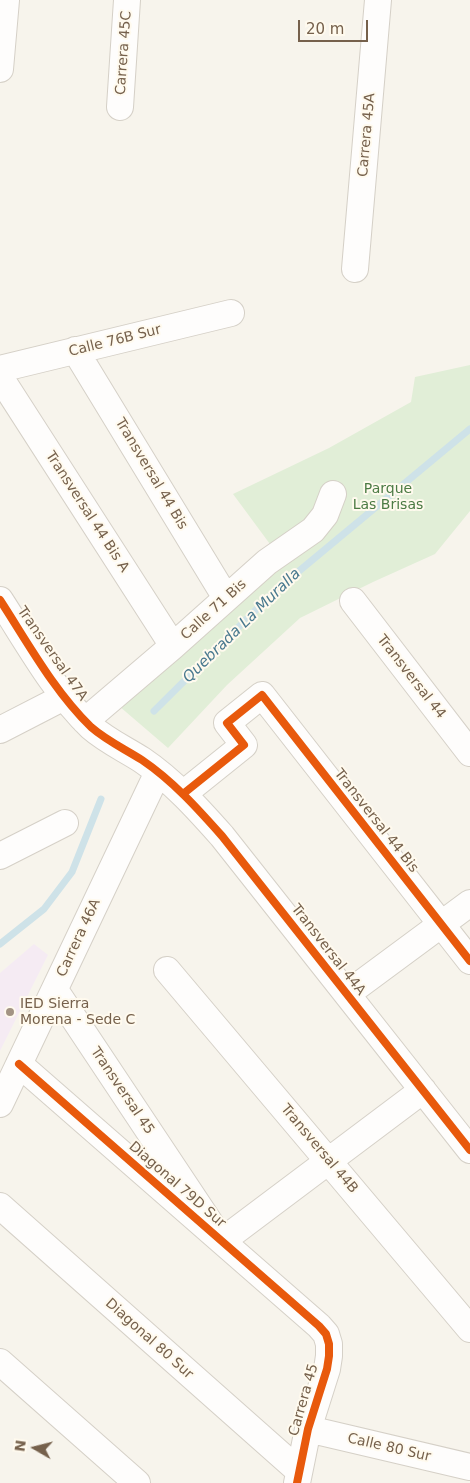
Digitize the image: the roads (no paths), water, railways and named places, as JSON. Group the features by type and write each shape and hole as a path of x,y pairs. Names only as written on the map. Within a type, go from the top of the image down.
{"street":[{"path":"0,69 6,0"},
{"name":"Carrera 45C","path":"120,107 127,0"},
{"name":"Carrera 45A","path":"355,269 378,0"},
{"name":"Calle 76B Sur","path":"0,368 231,313"},
{"name":"Transversal 44 Bis","path":"75,350 226,598"},
{"name":"Transversal 44 Bis A","path":"0,377 173,646"},
{"name":"Calle 71 Bis","path":"85,721 267,562 313,530 325,515 333,494"},
{"name":"Transversal 47A","path":"0,600 64,697 85,721 105,738 141,759 158,772"},
{"name":"Transversal 44","path":"353,601 470,753"},
{"name":"Transversal 44 Bis","path":"183,794 244,745 227,723 262,696 470,962"},
{"path":"0,730 64,697"},
{"name":"Transversal 44A","path":"158,772 183,794 222,836 470,1150"},
{"name":"Carrera 46A","path":"0,1104 158,772"},
{"path":"0,856 65,823"},
{"path":"347,994 470,903"},
{"name":"Transversal 44B","path":"167,970 470,1329"},
{"name":"Transversal 45","path":"54,990 222,1241"},
{"name":"Diagonal 79D Sur","path":"19,1064 319,1326"},
{"path":"222,1241 423,1090"},
{"name":"Diagonal 80 Sur","path":"0,1206 298,1477"},
{"name":"Carrera 45","path":"298,1477 308,1429 327,1369 329,1356 329,1344 326,1334 319,1326"},
{"path":"0,1362 138,1483"},
{"name":"Calle 80 Sur","path":"308,1429 470,1467"}],"waterway":[{"name":"Quebrada La Muralla","path":"154,711 275,591 470,429"},
{"name":"Quebrada La Muralla","path":"0,944 44,909 72,872 101,799"}],"place":[{"name":"IED Sierra Morena - Sede C","path":"10,1012"}],"park label":[{"name":"Parque Las Brisas","path":"388,498"}]}
